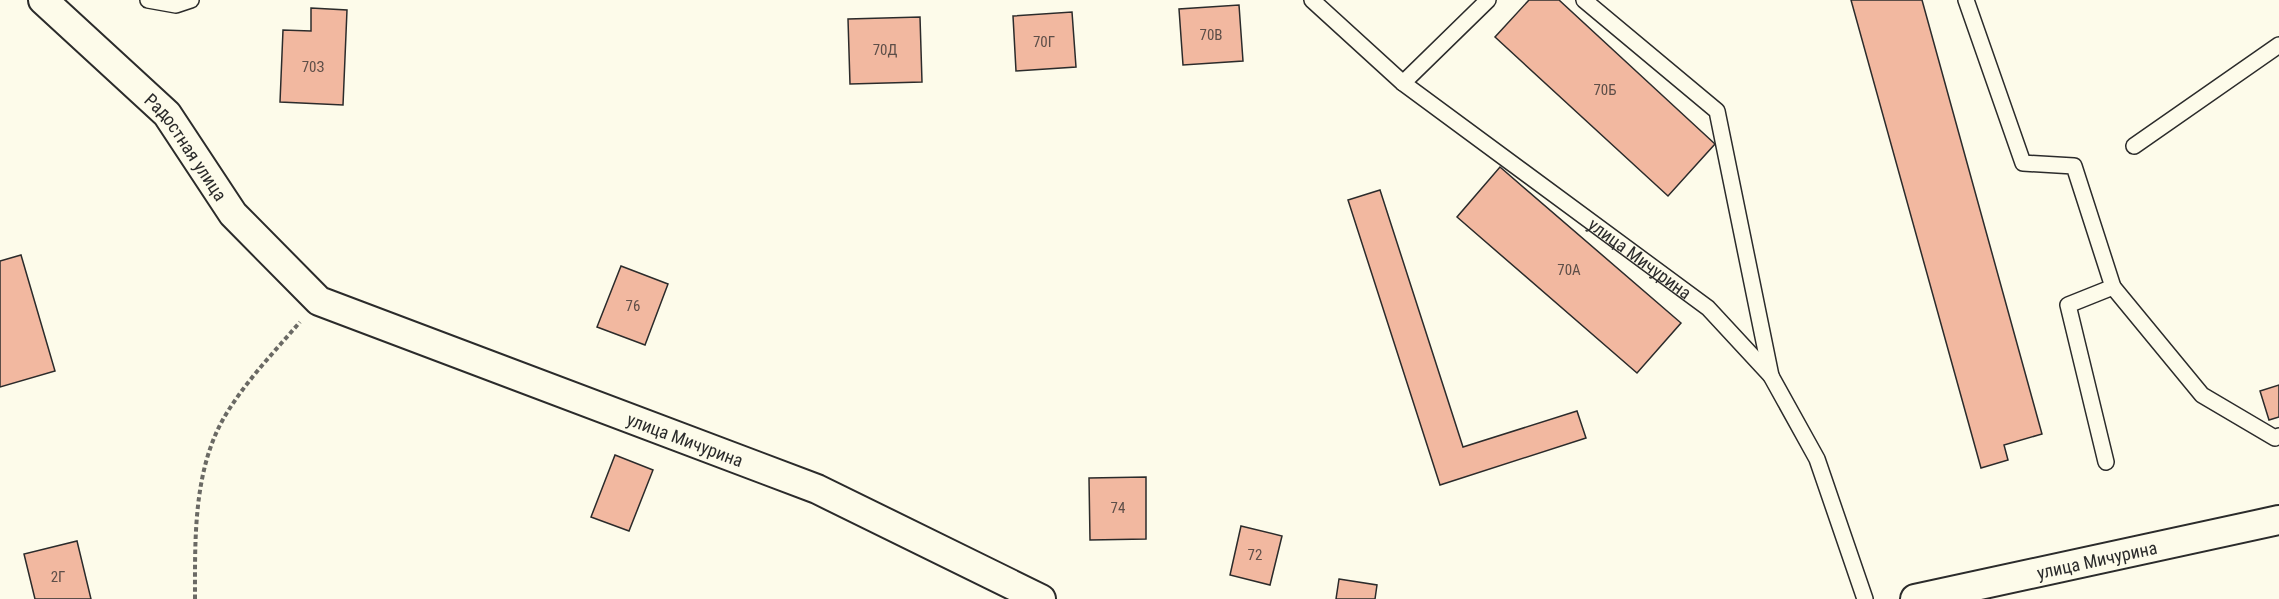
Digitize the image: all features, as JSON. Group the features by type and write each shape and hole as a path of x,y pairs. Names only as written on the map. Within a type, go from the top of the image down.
{"street":[{"name":"Радостная улица","path":"43,0 167,114 233,214 319,301"},
{"name":"улица Мичурина","path":"319,301 817,489 1041,599"},
{"name":"улица Мичурина","path":"1915,599 2279,520"}],"lane":[{"path":"148,0 176,5 191,0"},
{"name":"улица Мичурина","path":"1312,0 1403,83 1708,308 1771,376 1817,459 1864,599"},
{"path":"1403,83 1488,0"},
{"path":"1584,0 1717,111 1771,376"},
{"path":"1966,0 2023,163 2074,166 2113,287 2202,395 2274,438 2279,436"},
{"path":"2134,146 2279,45"},
{"path":"2106,462 2068,305 2113,287"}],"path":[{"path":"195,599 195,520 200,487 214,440 234,403 261,367 319,301"}],"building":[{"path":"1529,0 1559,0 1715,144 1668,196 1495,37"},
{"path":"1851,0 1922,0 2042,434 2004,445 2008,460 1981,468"},
{"path":"1239,5 1243,61 1183,65 1179,9"},
{"path":"311,8 347,10 343,105 280,102 283,30 311,31"},
{"path":"1072,12 1076,67 1016,71 1013,16"},
{"path":"920,17 922,82 850,84 848,19"},
{"path":"1500,167 1681,323 1637,373 1457,217"},
{"path":"1380,190 1463,447 1577,411 1586,438 1440,485 1348,200"},
{"path":"21,255 55,371 0,387 0,261"},
{"path":"621,266 668,284 645,345 597,327"},
{"path":"2279,385 2279,417 2269,420 2260,391"},
{"path":"615,455 653,470 629,531 591,517"},
{"path":"1146,477 1146,539 1090,540 1089,478"},
{"path":"1241,526 1282,536 1270,585 1230,575"},
{"path":"77,541 91,599 35,599 24,554"},
{"path":"1339,579 1377,585 1375,599 1336,599"}]}
